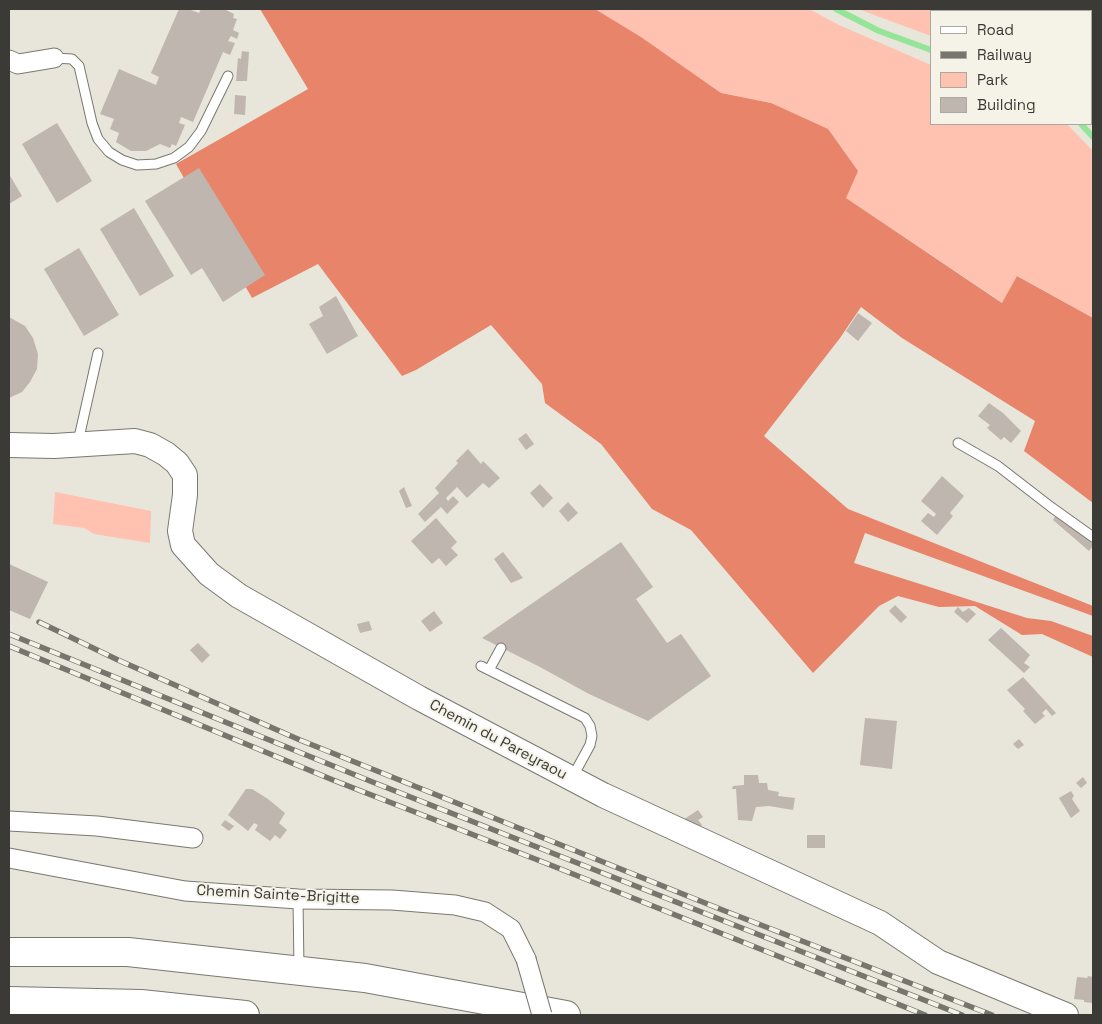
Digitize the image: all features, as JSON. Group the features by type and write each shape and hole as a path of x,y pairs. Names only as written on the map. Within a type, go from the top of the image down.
{"highway":[{"path":"9,952 128,952 365,978 566,1015"},
{"path":"9,1001 141,1004 245,1015"}],"street":[{"path":"9,60 18,64 54,58"},
{"name":"Chemin du Pareyraou","path":"9,445 36,447 135,441 150,444 177,463 185,475 185,495 180,531 183,546 208,574 239,596 419,698 621,803 880,923 938,962 1066,1015"},
{"path":"9,822 97,826 193,838"},
{"name":"Chemin Sainte-Brigitte","path":"9,858 185,891 298,899 401,900 455,905 485,912 511,929 526,958 542,1015"}],"lane":[{"path":"54,58 72,59 79,66 92,123 98,138 109,152 122,160 137,165 156,164 174,158 189,147 201,131 228,76"},
{"path":"78,445 98,352"},
{"path":"958,443 998,466 1093,537"},
{"path":"502,648 485,668 585,718 590,726 592,736 590,745 572,778"},
{"path":"298,899 299,971"}],"green space":[{"path":"595,9 809,9 839,25 930,65 930,125 1068,125 1093,151 1093,318 1018,276 1003,303 846,198 771,103 721,93 641,37"},
{"path":"858,9 1093,9 1093,120 1092,10 930,10 930,36"},
{"path":"55,492 151,511 150,543 94,534 84,528 53,524"}],"shaded area":[{"path":"260,9 595,9 641,37 721,93 771,103 828,129 858,171 846,198 1002,303 1017,276 1093,318 1093,503 1024,451 1035,421 902,338 861,307 840,338 764,436 848,509 1093,606 1093,616 865,533 854,563 1027,618 1051,621 1093,636 1093,657 1042,634 1022,635 975,606 939,607 898,596 879,606 813,673 691,530 652,509 601,444 545,403 542,384 491,325 416,370 402,376 318,264 252,298 176,164 308,89"}],"building":[{"path":"179,9 188,9 199,13 201,9 226,9 234,14 233,18 237,19 233,30 239,33 237,39 231,36 228,41 235,43 230,55 223,52 193,122 181,117 179,123 185,125 176,146 172,144 170,148 160,144 146,151 131,151 116,142 119,133 110,129 114,119 100,114 119,69 156,85 159,77 151,73"},
{"path":"242,51 249,52 247,81 236,81 238,58 241,59"},
{"path":"235,95 246,96 245,115 234,114"},
{"path":"57,123 92,181 57,203 22,144"},
{"path":"199,168 265,275 223,302 202,268 191,275 145,201"},
{"path":"9,174 22,196 9,204"},
{"path":"134,208 174,276 140,296 100,229"},
{"path":"79,248 119,315 84,336 44,269"},
{"path":"336,296 358,336 327,354 309,324 323,316 319,307"},
{"path":"858,313 872,323 858,341 846,331"},
{"path":"9,317 25,326 33,338 38,354 37,369 30,382 22,392 9,398"},
{"path":"989,403 1003,413 1021,431 1011,443 1004,437 1001,440 987,428 990,425 978,416"},
{"path":"526,433 534,444 526,450 518,439"},
{"path":"468,449 481,464 483,461 500,478 489,488 483,483 467,498 457,487 446,498 448,501 453,496 459,502 447,514 441,507 425,522 418,514 439,493 435,488"},
{"path":"942,476 964,496 950,513 953,516 937,535 921,521 928,513 934,517 936,514 921,501"},
{"path":"540,484 553,498 543,508 530,493"},
{"path":"404,487 412,506 406,508 399,491"},
{"path":"568,502 578,513 568,522 559,511"},
{"path":"1056,515 1093,542 1093,546 1089,551 1053,520"},
{"path":"436,518 457,542 451,548 458,555 446,566 439,558 432,564 411,541"},
{"path":"621,542 653,587 636,599 667,643 681,634 711,676 648,721 589,694 482,638"},
{"path":"503,552 523,578 511,583 494,559"},
{"path":"9,564 48,582 30,619 9,610"},
{"path":"895,605 907,617 901,623 889,611"},
{"path":"958,607 963,612 969,608 976,614 967,623 954,612"},
{"path":"434,611 443,623 430,632 421,621"},
{"path":"369,621 372,630 360,633 357,624"},
{"path":"1001,628 1030,655 1024,663 1030,667 1024,673 988,640"},
{"path":"198,643 210,655 202,663 190,650"},
{"path":"1023,677 1056,713 1052,716 1046,709 1042,713 1045,716 1035,724 1023,711 1025,709 1007,690"},
{"path":"865,718 897,721 892,769 860,765"},
{"path":"1019,739 1024,745 1018,749 1013,744"},
{"path":"744,775 758,775 759,783 767,783 768,790 779,792 778,796 795,798 793,810 769,806 756,807 752,821 738,820 736,789 732,789 733,786 744,785"},
{"path":"1083,777 1087,783 1081,788 1076,783"},
{"path":"246,789 252,789 285,813 279,823 287,830 280,839 275,835 270,841 255,830 258,825 254,823 248,831 228,815"},
{"path":"1071,791 1074,796 1072,799 1080,811 1071,818 1059,798"},
{"path":"698,810 703,817 698,820 702,825 698,828 683,820"},
{"path":"225,820 234,826 229,831 221,825"},
{"path":"807,835 825,835 825,848 807,848"},
{"path":"1088,976 1093,977 1093,1003 1074,999 1077,977 1087,978"}],"waterway":[{"path":"836,9 879,31 930,50"},
{"path":"1082,125 1093,137"}],"railway":[{"path":"39,622 118,660 300,740 725,911 992,1015"},
{"path":"9,634 375,783 962,1015"},
{"path":"9,646 333,780 925,1015"}]}
